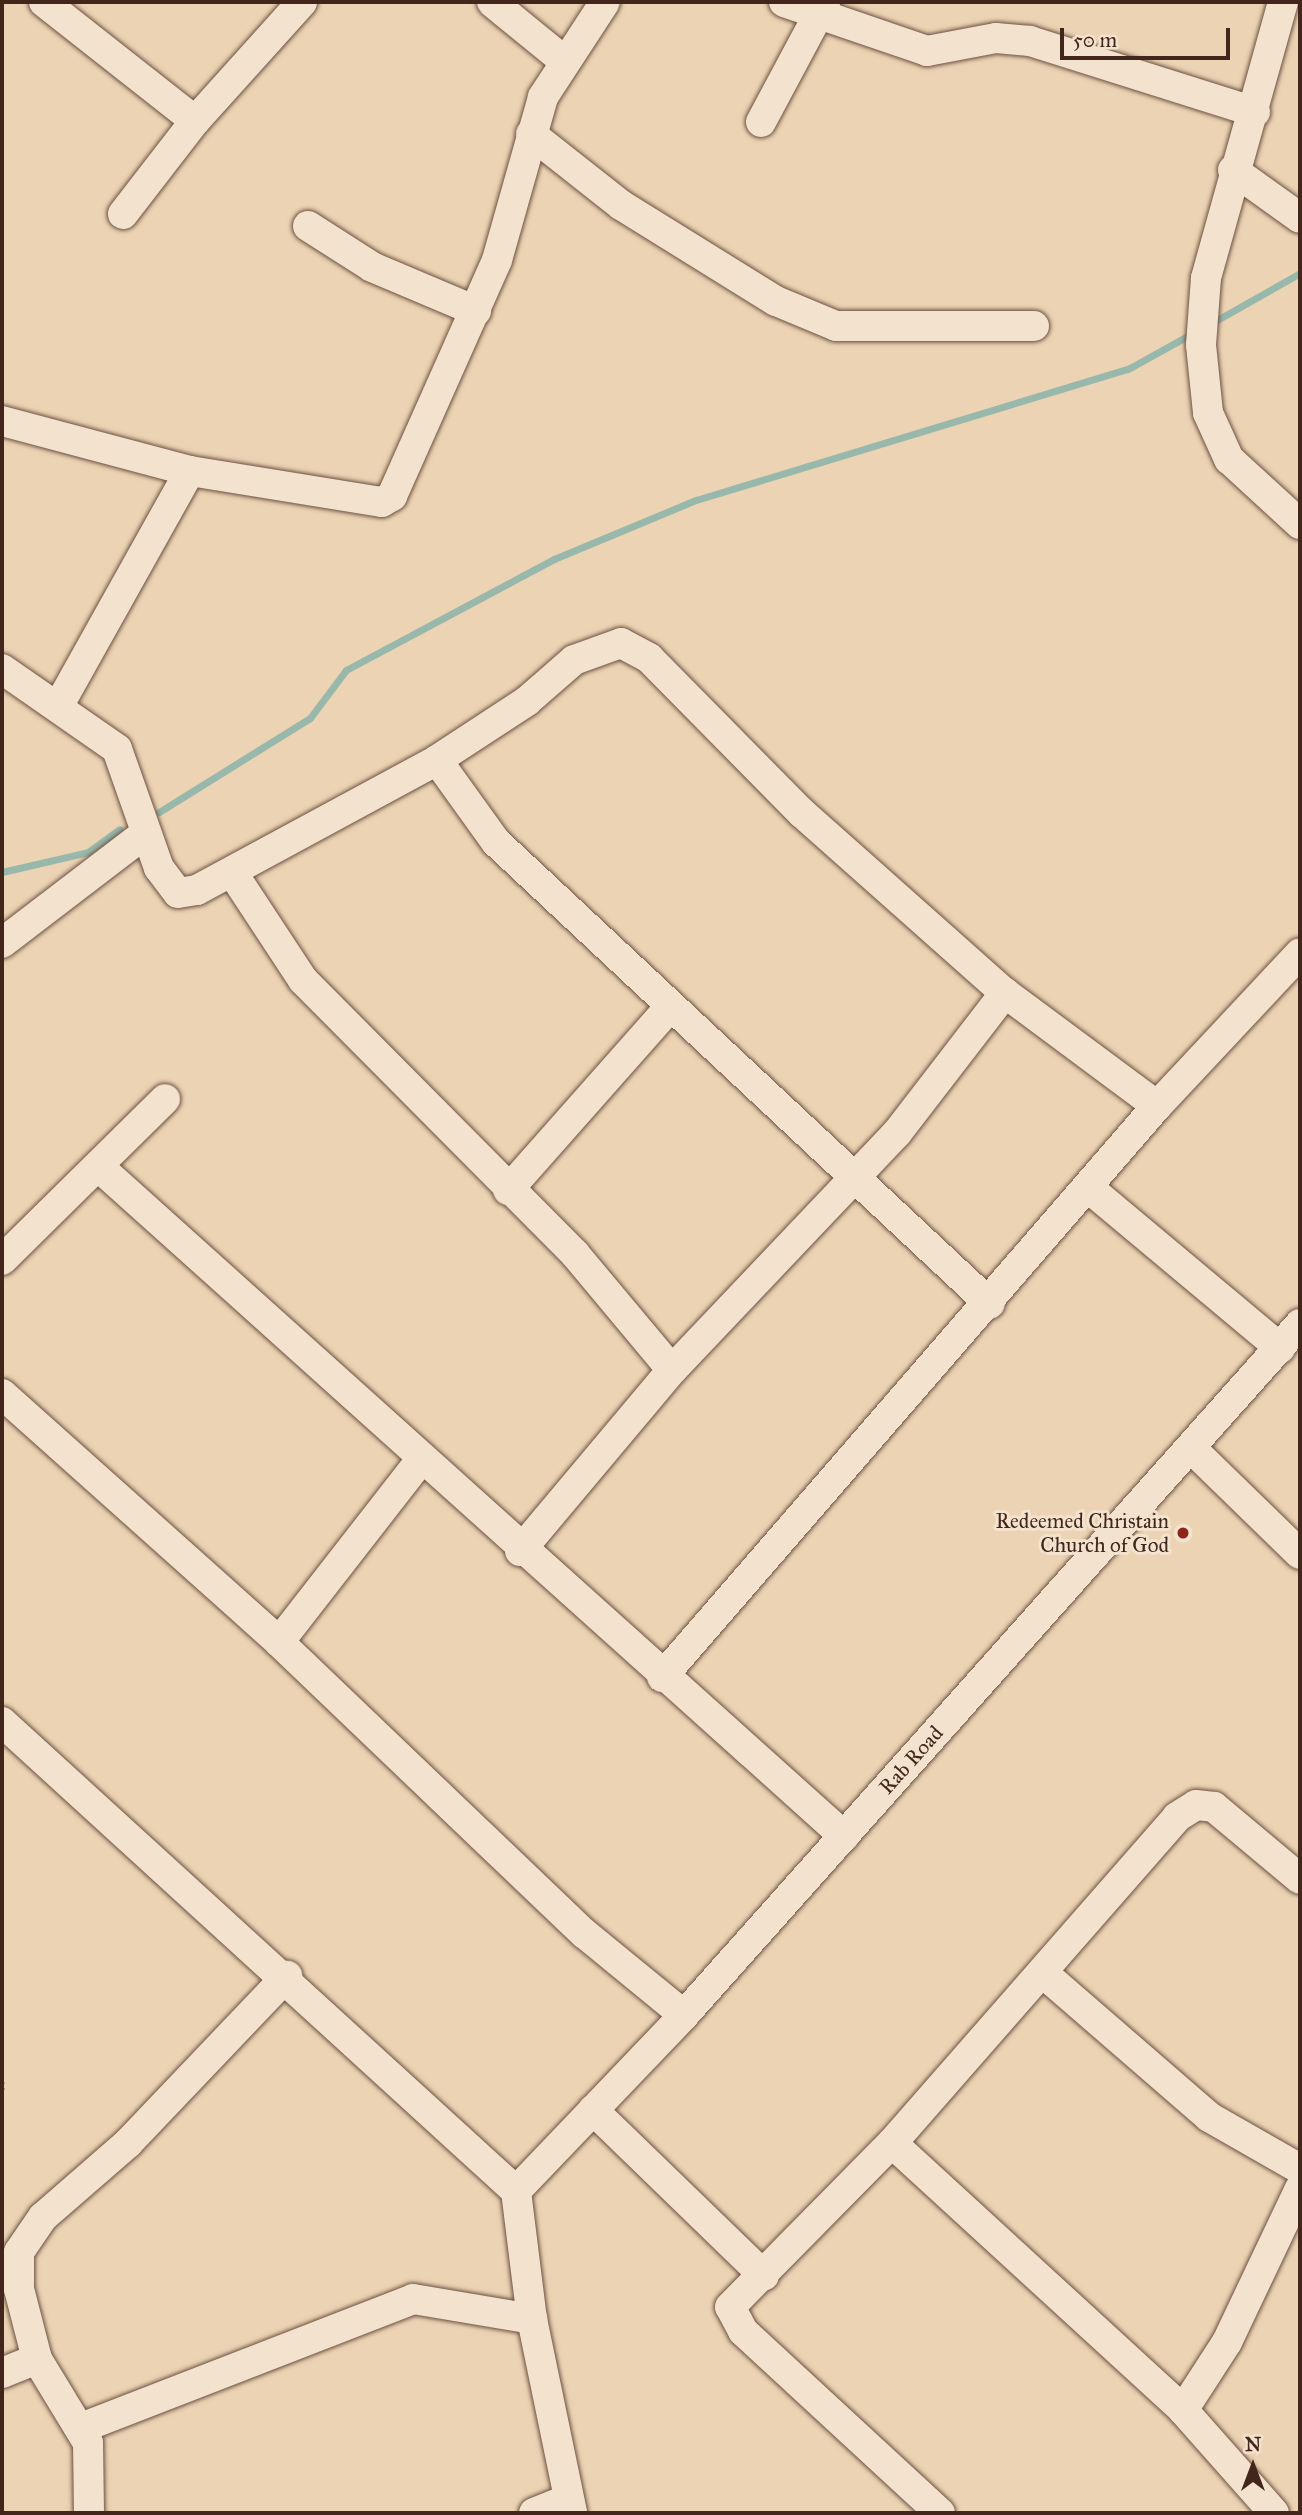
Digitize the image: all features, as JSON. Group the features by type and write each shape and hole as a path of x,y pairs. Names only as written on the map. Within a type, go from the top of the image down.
{"street":[{"path":"44,2 195,121"},
{"path":"123,214 195,121 302,2"},
{"path":"492,2 562,59"},
{"path":"2,421 190,471 382,502 403,474 476,311 531,134 562,59 605,2"},
{"path":"784,2 822,9 927,51 996,38 1030,41 1255,111"},
{"path":"1283,2 1255,111 1233,170 1206,278 1201,345 1208,413 1229,459 1300,524"},
{"path":"761,122 822,9"},
{"path":"531,134 621,205 776,301 836,326 1034,326"},
{"path":"1233,170 1300,218"},
{"path":"308,226 372,267 476,311"},
{"path":"59,705 190,471"},
{"path":"2,669 59,705 117,749 166,881 178,893 232,872 437,760 527,701 574,660 621,643 649,658 802,813 1006,993 1157,1106"},
{"path":"437,760 496,842 668,1009 856,1178 990,1304"},
{"path":"2,943 146,833"},
{"path":"232,872 303,981 623,1306 672,1370"},
{"path":"662,1676 1090,1189 1157,1106 1300,953"},
{"path":"520,1551 672,1370 856,1178 1006,993"},
{"path":"508,1190 668,1009"},
{"path":"2,1260 165,1099"},
{"path":"97,1166 422,1458 520,1551 844,1836"},
{"path":"1090,1189 1280,1348"},
{"name":"Rab Road","path":"516,2190 684,2015 1300,1324"},
{"path":"2,1394 279,1642 585,1934 684,2015"},
{"path":"1191,1448 1300,1554"},
{"path":"279,1642 422,1458"},
{"path":"2,1722 286,1976 516,2190 532,2319 569,2506 534,2513"},
{"path":"940,2513 733,2319 730,2307 764,2276 892,2143 1177,1817 1196,1805 1214,1807 1300,1879"},
{"path":"1043,1973 1209,2117 1300,2169"},
{"path":"89,2513 91,2456 81,2428 37,2359 19,2289 19,2252 43,2217 128,2143 286,1976"},
{"path":"593,2109 764,2276"},
{"path":"892,2143 1183,2410 1274,2513"},
{"path":"1183,2410 1227,2342 1300,2188"},
{"path":"81,2428 413,2299 532,2319"},
{"path":"2,2374 37,2359"}],"path":[{"path":"2,2082 7,2086 2,2092"}],"waterway":[{"path":"1210,324 1300,273"},
{"path":"159,812 310,718 346,670 554,559 696,500 1128,369 1193,333"},
{"path":"2,872 88,852 120,829"}],"place":[{"name":"Redeemed Christain Church of God","path":"1183,1533"}]}
